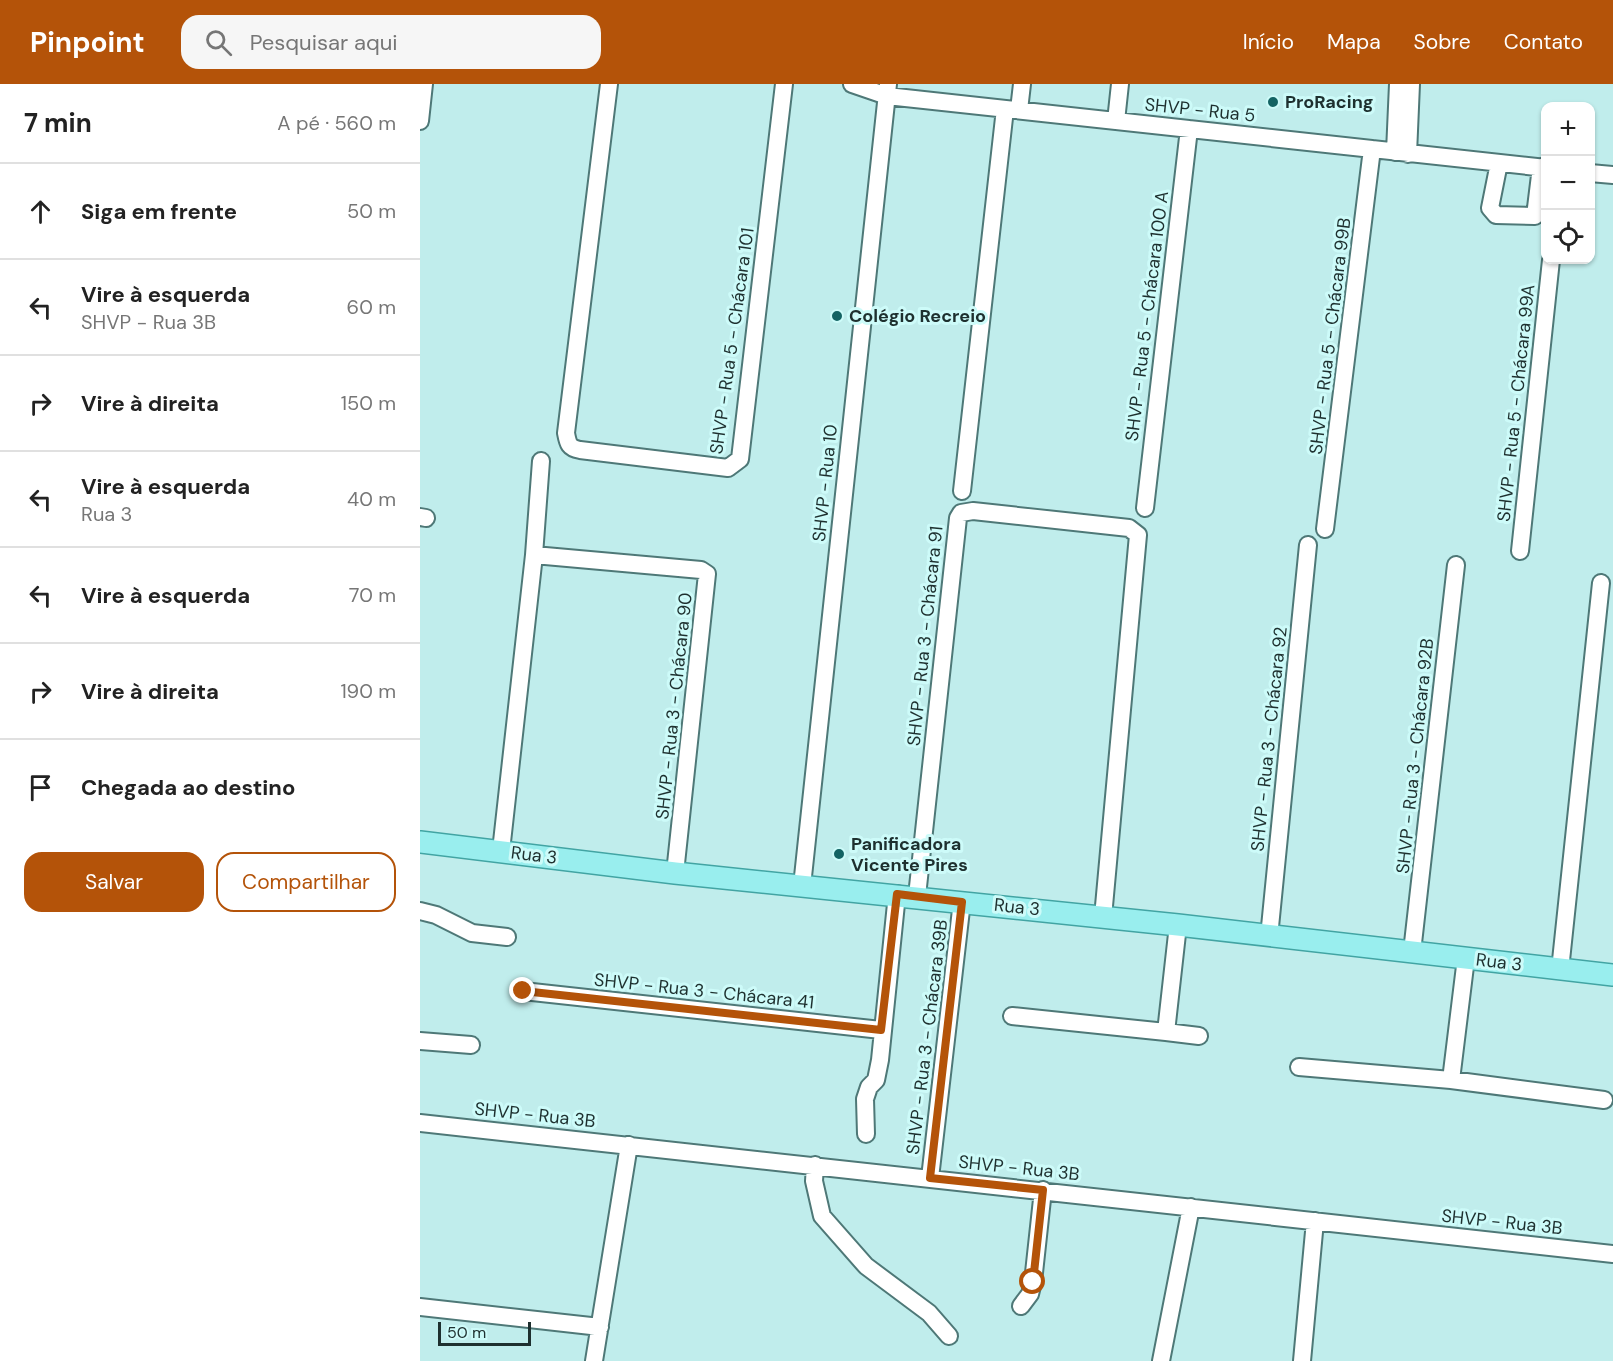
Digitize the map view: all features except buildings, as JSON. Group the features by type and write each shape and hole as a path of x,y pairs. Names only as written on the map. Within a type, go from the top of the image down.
{"main road":[{"name":"Rua 3","path":"420,843 675,873 907,895 1613,975"}],"street":[{"path":"420,121 424,84"},
{"name":"SHVP - Rua 5 - Chácara 101","path":"609,84 566,433 568,443 570,447 580,450 728,468 740,459 784,84"},
{"name":"SHVP - Rua 5","path":"852,84 1012,110 1541,168"},
{"path":"962,491 1012,110 1022,84"},
{"path":"1116,121 1120,84"},
{"path":"1398,84 1402,153"},
{"path":"1402,153 1411,84"},
{"name":"SHVP - Rua 10","path":"802,886 888,90"},
{"name":"SHVP - Rua 5 - Chácara 100 A","path":"1145,508 1189,129"},
{"name":"SHVP - Rua 5 - Chácara 99B","path":"1325,529 1372,149"},
{"path":"1499,163 1490,208 1496,215 1535,216 1541,180"},
{"path":"1595,173 1613,175"},
{"name":"SHVP - Rua 5 - Chácara 99A","path":"1520,551 1551,264"},
{"path":"501,851 534,555 541,461"},
{"name":"SHVP - Rua 3 - Chácara 91","path":"907,895 958,518 967,512 995,513 1130,528 1138,535 1102,917"},
{"name":"SHVP - Rua 3 - Chácara 92","path":"1269,937 1308,544"},
{"name":"SHVP - Rua 3 - Chácara 90","path":"534,555 701,570 707,574 675,873"},
{"name":"SHVP - Rua 3 - Chácara 92B","path":"1412,952 1456,565"},
{"path":"1560,970 1601,583"},
{"path":"866,1134 865,1099 877,1075 881,1030 907,895"},
{"name":"SHVP - Rua 3 - Chácara 39B","path":"930,1178 962,902"},
{"path":"420,911 436,915 471,933 507,937"},
{"path":"1166,1032 1178,925"},
{"path":"1451,1080 1466,958"},
{"name":"SHVP - Rua 3 - Chácara 41","path":"523,991 881,1030"},
{"path":"1012,1016 1199,1036"},
{"path":"420,1041 471,1045"},
{"path":"1299,1067 1451,1080 1604,1100"},
{"name":"SHVP - Rua 3B","path":"420,1123 629,1144 1613,1254"},
{"path":"594,1361 629,1144"},
{"path":"815,1165 814,1181 822,1216 866,1266 929,1313 949,1336"},
{"path":"1021,1306 1030,1294 1033,1282 1043,1190"},
{"path":"1161,1361 1191,1207"},
{"path":"1302,1361 1315,1221"},
{"path":"420,1307 600,1327"}],"place":[{"name":"ProRacing","path":"1273,102"},
{"name":"Colégio Recreio","path":"837,316"},
{"name":"Panificadora Vicente Pires","path":"839,854"}],"route":[{"path":"523,991 881,1030 897,894 962,902 930,1178 1043,1190 1033,1282"}]}
